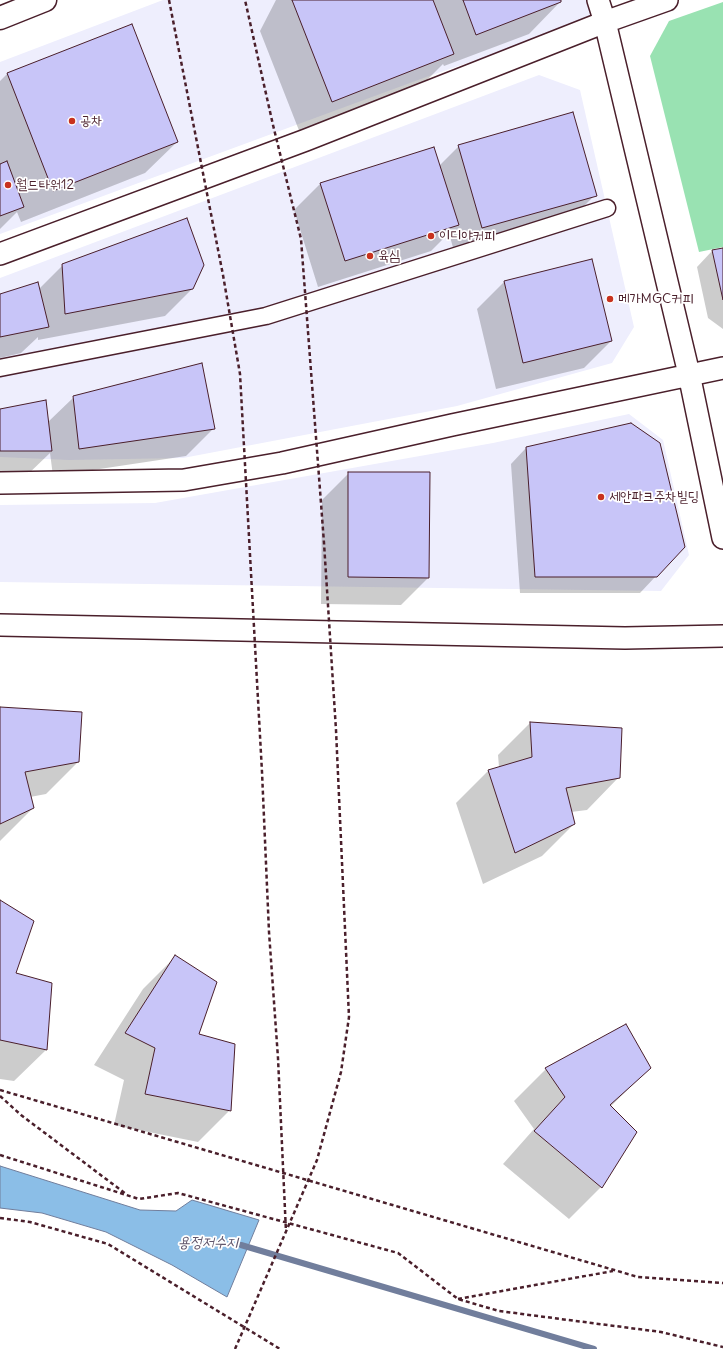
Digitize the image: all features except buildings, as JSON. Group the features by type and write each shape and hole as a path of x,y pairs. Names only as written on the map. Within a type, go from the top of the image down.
{"main road":[{"path":"0,18 45,0"}],"street":[{"path":"598,0 605,22 689,374 723,538"},
{"path":"0,254 306,140 605,22 668,0"},
{"path":"0,368 266,316 607,208"},
{"path":"0,483 184,480 282,463 459,423 723,368"},
{"path":"0,624 617,638 723,636"}],"path":[{"path":"169,0 223,275 240,374 262,772 269,932 278,1058 286,1232"},
{"path":"235,1349 317,1160 341,1072 349,1016 336,730 324,543 301,239 245,0"},
{"path":"0,1090 638,1277 723,1283"},
{"path":"0,1096 21,1115 128,1196"},
{"path":"0,1156 139,1199 178,1193 398,1253 458,1299 499,1312 661,1332 723,1347"},
{"path":"0,1218 30,1222 108,1244 280,1349"},
{"path":"458,1299 614,1270"}],"shaded area":[{"path":"163,0 590,0 596,17 512,48 429,76 0,234 0,62"},
{"path":"539,75 580,90 634,327 612,363 457,406 183,458 69,460 0,457 0,278"},
{"path":"629,414 663,440 689,555 661,591 0,582 0,505 155,503 493,443"}],"green space":[{"path":"723,2 723,247 699,252 650,56 669,21"}],"water":[{"name":"용정저수지","path":"0,1166 140,1210 176,1211 192,1200 259,1220 227,1297 172,1265 106,1232 42,1213 0,1208"}],"waterway":[{"path":"241,1245 594,1349"}],"place":[{"name":"공차","path":"72,121"},
{"name":"월드타워12","path":"8,185"},
{"name":"이디야커피","path":"431,236"},
{"name":"육심","path":"370,256"},
{"name":"메가MGC커피","path":"610,299"},
{"name":"세안파크주차빌딩","path":"601,497"}]}
